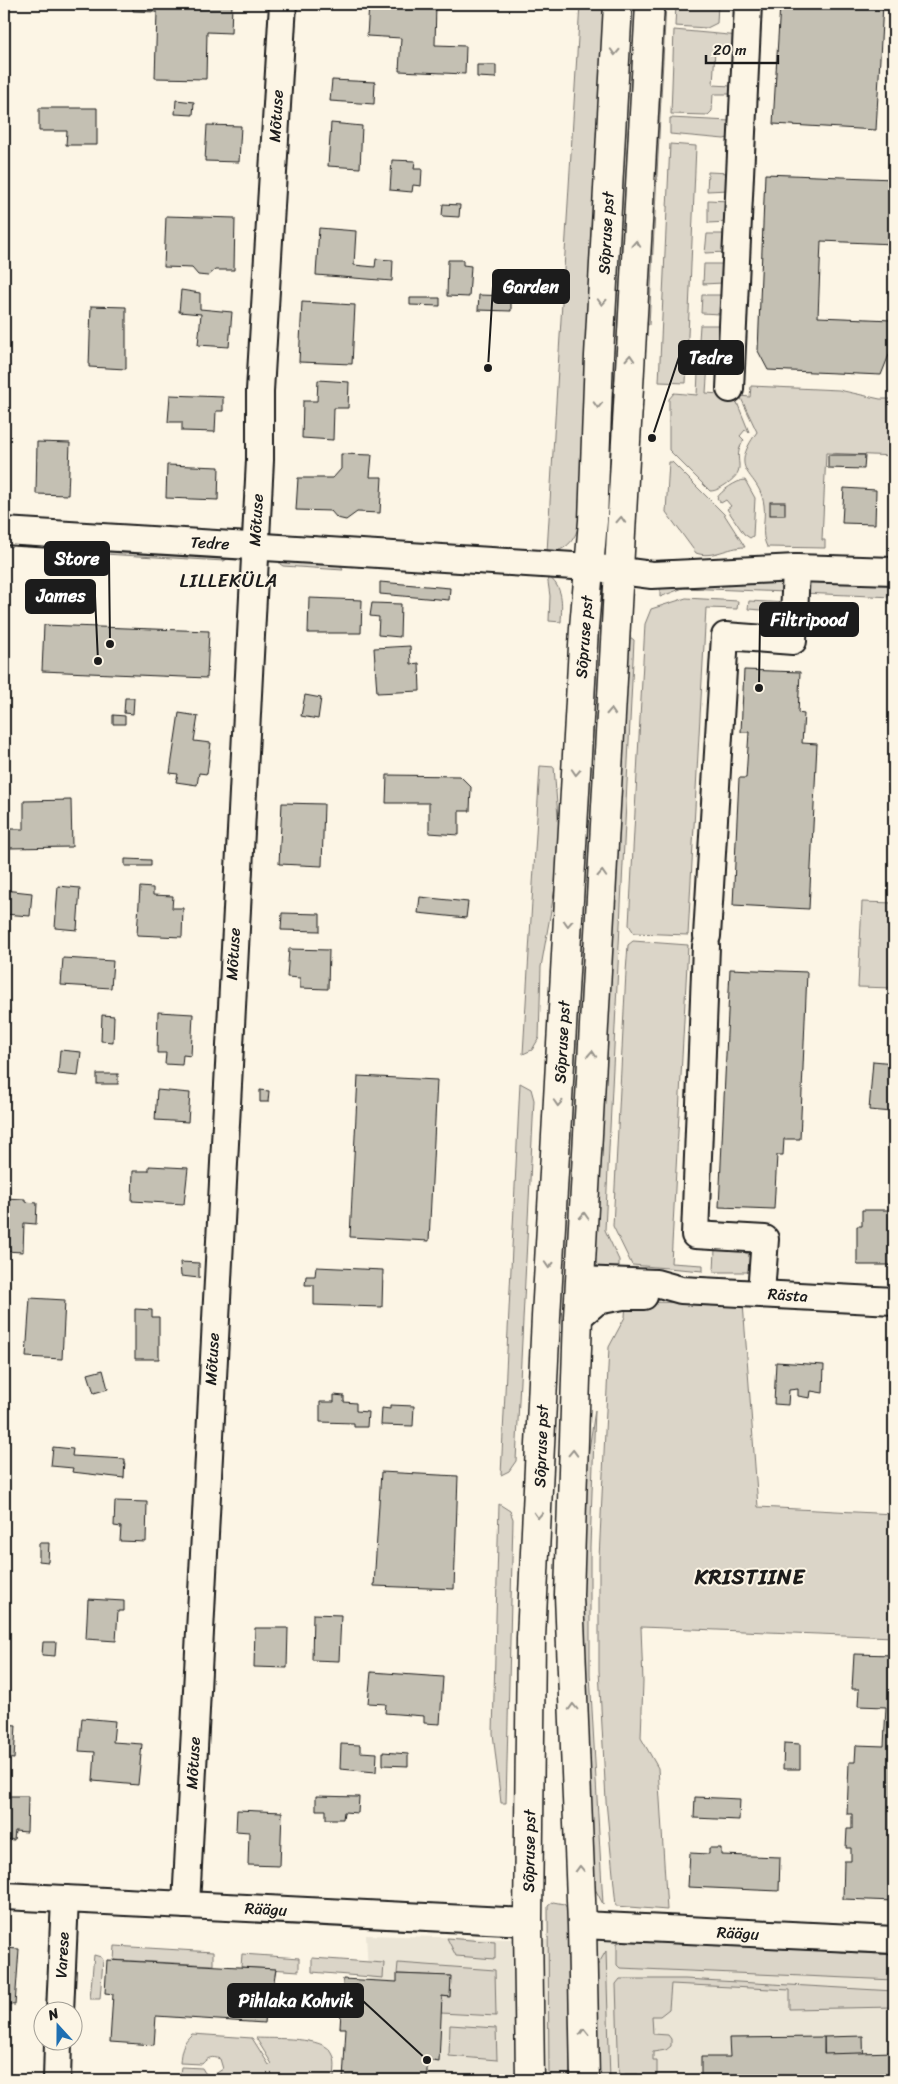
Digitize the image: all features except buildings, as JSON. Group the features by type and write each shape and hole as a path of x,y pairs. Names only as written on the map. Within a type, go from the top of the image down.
{"main road":[{"name":"Sõpruse pst","path":"530,2080 528,1922 531,1638 546,1317 584,628 590,567 618,4"},
{"name":"Sõpruse pst","path":"585,2080 582,1925 569,1595 578,1317 650,4"}],"street":[{"name":"Mõtuse","path":"186,1905 255,545 261,377 283,4"},
{"path":"730,389 748,4"},
{"name":"Tedre","path":"4,531 590,567 619,569 652,575 796,568 894,571"},
{"path":"761,1293 765,1239 695,1235 707,941 725,636 793,641 796,568"},
{"name":"Rästa","path":"580,1280 656,1283 681,1290 894,1300"},
{"name":"Rästa","path":"578,1317 597,1301 623,1296 656,1296 681,1290"},
{"name":"Räägu","path":"4,1896 528,1922"},
{"name":"Varese","path":"60,2002 65,1899"},
{"name":"Räägu","path":"582,1925 894,1940"},
{"path":"57,2080 58,2052"}],"shaded area":[{"path":"580,4 605,4 578,528 567,546 553,552 547,552"},
{"path":"666,4 649,325 645,324 655,45"},
{"path":"676,4 718,4 717,23 707,28 675,26"},
{"path":"674,30 740,36 739,49 715,49 713,85 731,86 731,94 713,94 712,111 708,115 671,114"},
{"path":"670,118 730,121 728,138 670,134"},
{"path":"670,144 696,146 686,383 659,382"},
{"path":"708,172 730,173 729,190 707,191"},
{"path":"708,200 729,201 728,222 708,223"},
{"path":"707,234 728,234 727,252 705,253"},
{"path":"704,264 725,264 723,283 703,284"},
{"path":"702,295 722,295 720,314 701,313"},
{"path":"700,325 721,325 720,340 699,340"},
{"path":"702,348 709,349 706,393 734,395 749,432 745,430 740,436 744,440 740,448 739,469 737,473 725,485 712,491 669,450 669,399 674,393 697,395 699,350"},
{"path":"751,386 839,390 880,399 894,399 894,456 826,453 822,540 825,540 825,548 767,547 764,537 764,505 761,494 744,465 744,457 748,446 757,432 740,396 750,397"},
{"path":"669,462 672,462 724,514 745,547 708,555 696,553 666,512"},
{"path":"745,480 755,498 753,536 750,538 744,534 727,509 731,506 726,500 721,503 717,498 730,486"},
{"path":"73,545 230,557 224,561 70,552"},
{"path":"280,559 339,563 343,570 283,566 280,564"},
{"path":"547,575 553,580 561,596 561,622 549,621 550,596"},
{"path":"778,580 784,585 786,592 683,588 660,597 660,587"},
{"path":"812,581 894,583 894,597 802,593 806,583"},
{"path":"686,598 738,601 737,609 706,608 688,935 634,933 629,925 645,624 651,609"},
{"path":"749,601 785,603 781,626 775,628 775,611 748,609"},
{"path":"630,637 634,640 605,1230 619,1260 619,1271 601,1271 595,1262 624,638"},
{"path":"540,766 554,767 561,854 541,967 539,1038 532,1050 523,1054"},
{"path":"862,902 894,903 894,988 858,987"},
{"path":"633,941 688,945 671,1263 703,1265 703,1271 632,1265 613,1226 626,972 628,945"},
{"path":"520,1083 531,1089 534,1100 516,1461 509,1471 501,1475"},
{"path":"715,1249 744,1250 745,1253 749,1254 751,1272 714,1272"},
{"path":"626,1302 743,1303 758,1507 894,1514 894,1637 641,1627 643,1682 641,1738 658,1768 667,1910 616,1906 606,1801 599,1670 599,1559 609,1347 625,1317"},
{"path":"595,1410 590,1547 590,1674 603,1904 594,1887 582,1673 583,1490"},
{"path":"499,1504 510,1511 513,1519 506,1803 501,1803 493,1733"},
{"path":"553,1902 564,1904 568,1909 570,2080 549,2080 548,1906"},
{"path":"366,1935 894,1950 894,2080 374,2080"},
{"path":"447,1938 495,1942 495,1959 456,1956"},
{"path":"628,1939 894,1955 894,1980 620,1968 617,1965 617,1943"},
{"path":"115,1946 213,1952 213,1965 114,1960"},
{"path":"606,1951 610,2080 598,2080 596,1968"},
{"path":"242,1954 299,1958 299,1971 241,1967"},
{"path":"94,1955 101,1957 103,1960 100,1999 90,1999"},
{"path":"312,1958 384,1963 383,1978 312,1972"},
{"path":"398,1963 495,1970 496,2016 441,2013 442,1996 449,1997 450,1976 397,1974"},
{"path":"620,1979 685,1979 894,1991 894,2007 790,2009 790,1990 671,1984 669,2009 660,2016 652,2016 653,2034 668,2035 671,2039 671,2046 666,2050 653,2052 653,2061 657,2061 657,2079 639,2079 638,2074 625,2074 625,2080 619,2079 616,1984"},
{"path":"450,2025 496,2028 497,2060 449,2056"},
{"path":"192,2034 252,2038 269,2065 272,2064 256,2038 309,2041 319,2044 327,2048 334,2056 334,2080 179,2080 181,2067 202,2068 205,2073 212,2076 223,2069 220,2059 215,2058 210,2058 202,2064 180,2063 183,2047"}],"place":[{"name":"Garden","path":"488,368"},
{"name":"Tedre","path":"652,438"},
{"name":"Store","path":"110,644"},
{"name":"James","path":"98,661"},
{"name":"Filtripood","path":"759,688"},
{"name":"Pihlaka Kohvik","path":"427,2060"}],"district":[{"name":"LILLEKÜLA","path":"229,580"},
{"name":"KRISTIINE","path":"750,1577"}]}
